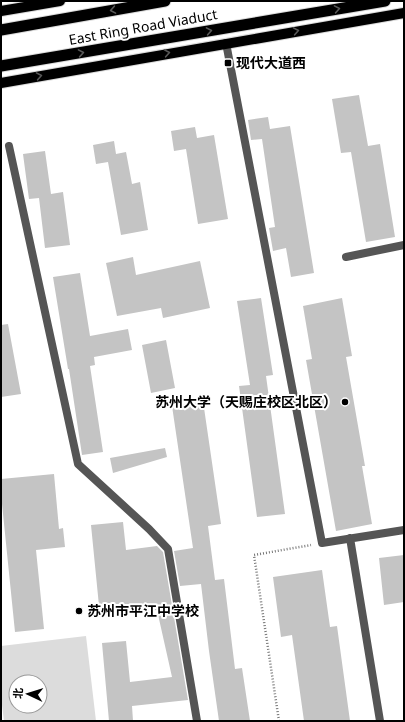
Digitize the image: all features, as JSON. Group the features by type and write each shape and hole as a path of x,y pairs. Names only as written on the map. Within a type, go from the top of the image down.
{"highway":[{"name":"East Ring Road Viaduct","path":"1,30 165,1"},
{"name":"East Ring Road Viaduct","path":"1,66 385,1"}],"main road":[{"path":"1,12 60,1"},
{"path":"1,83 404,12"}],"lane":[{"path":"226,43 322,543 404,530"},
{"path":"9,146 78,464 149,529 168,549 197,721"},
{"path":"346,257 404,244"},
{"path":"350,538 380,721"}],"path":[{"path":"279,721 254,555 322,543"}],"shaded area":[{"path":"86,636 96,721 4,721 1,697 1,646"}],"building":[{"path":"359,95 368,146 380,144 395,237 366,242 351,152 341,153 332,99"},
{"path":"268,117 270,129 290,126 314,273 291,277 286,248 273,251 269,228 275,227 262,139 251,140 248,120"},
{"path":"195,127 197,138 214,135 228,219 198,224 186,149 174,151 171,131"},
{"path":"114,141 116,154 126,152 132,184 140,182 148,230 121,235 108,162 96,164 93,145"},
{"path":"45,151 51,194 63,192 70,245 45,248 39,198 29,199 23,154"},
{"path":"133,257 136,275 200,261 210,308 163,318 161,308 117,316 106,263"},
{"path":"80,273 90,336 128,329 132,350 94,357 95,365 90,366 103,452 82,455 53,277"},
{"path":"261,298 273,375 266,376 285,514 257,517 239,386 250,385 237,301"},
{"path":"342,298 352,356 346,357 365,466 362,466 372,524 336,531 306,360 312,359 303,306"},
{"path":"8,324 21,394 1,397 1,325"},
{"path":"166,340 175,388 151,393 142,345"},
{"path":"203,401 221,524 208,526 215,580 224,579 235,669 242,668 250,721 219,721 201,584 180,586 174,551 193,548 172,406"},
{"path":"165,448 167,457 113,473 110,458"},
{"path":"54,474 59,529 63,528 65,547 36,550 44,629 15,632 1,494 1,479"},
{"path":"123,522 126,550 157,546 163,552 188,700 132,706 133,721 109,721 102,643 126,641 130,682 172,677 157,610 100,616 91,525"},
{"path":"404,555 404,602 384,605 379,558"},
{"path":"322,570 330,627 337,626 350,721 304,721 292,635 281,637 273,577"}],"place":[{"name":"现代大道西","path":"228,63"},
{"name":"苏州大学（天赐庄校区北区）","path":"345,402"},
{"name":"苏州市平江中学校","path":"79,611"}]}
